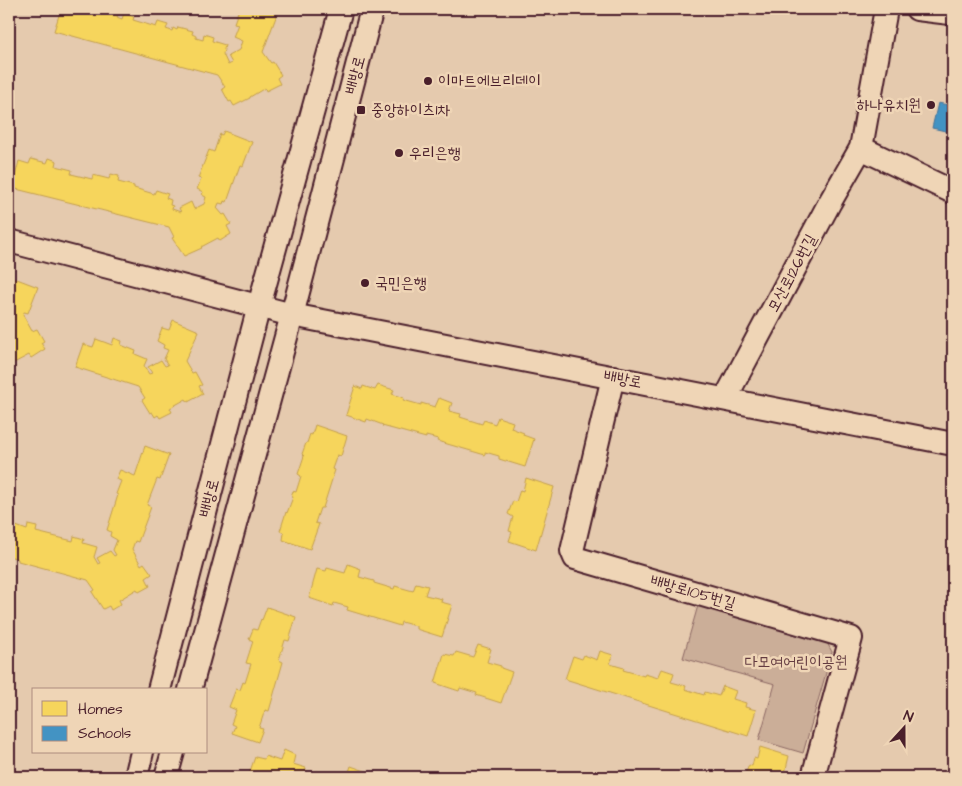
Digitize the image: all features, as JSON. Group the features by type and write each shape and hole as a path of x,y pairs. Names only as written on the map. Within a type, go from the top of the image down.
{"street":[{"name":"배방로","path":"160,688 259,306 342,9"},
{"name":"배방로","path":"191,688 292,315 372,9"},
{"name":"모산로126번길","path":"725,400 825,210 861,148 886,9"},
{"path":"917,9 950,13 952,9"},
{"path":"861,148 953,192"},
{"name":"배방로","path":"9,241 292,315 953,444"},
{"name":"배방로105번길","path":"613,378 572,551 576,558 851,638 813,777"},
{"path":"136,777 142,754"},
{"path":"166,777 172,754"}],"green space":[{"name":"다모여어린이공원","path":"699,602 824,637 832,652 803,753 759,740 775,684 683,658"}],"building: Homes":[{"path":"61,9 113,10 112,14 118,15 117,17 122,19 124,13 134,17 133,20 156,27 158,22 168,25 166,29 172,31 173,28 177,30 178,27 193,31 192,34 196,38 203,40 204,34 213,37 212,41 225,45 223,54 228,65 232,63 228,56 239,50 242,41 233,37 238,24 234,23 239,9 279,9 263,52 271,63 273,62 281,75 277,78 280,84 266,91 265,88 234,106 231,101 229,102 222,89 225,87 217,75 54,31"},
{"path":"224,131 252,142 243,166 240,165 227,202 219,203 217,208 223,215 225,214 231,224 227,226 231,234 220,241 218,238 184,256 172,238 174,237 169,227 12,188 19,161 29,164 31,159 47,163 49,158 57,161 56,166 72,170 71,174 92,179 93,175 109,179 111,174 119,176 118,182 134,186 134,188 154,194 156,190 168,194 166,198 171,200 170,205 173,206 172,209 181,212 179,208 191,202 194,209 204,204 206,197 202,195 203,192 197,189 201,179 198,178 209,150 214,152 220,134 222,135"},
{"path":"9,276 38,287 28,313 24,312 23,315 32,331 37,329 44,341 41,343 45,349 31,358 29,355 12,364 15,368 9,371"},
{"path":"173,320 199,331 185,361 192,373 195,372 202,385 199,386 203,394 188,402 186,399 170,408 172,412 160,418 158,415 155,417 152,412 150,413 142,400 145,398 138,387 75,367 83,344 93,347 96,339 112,345 114,338 122,341 121,345 136,351 135,354 147,359 144,366 149,374 152,373 148,367 161,360 165,366 168,365 164,359 168,350 163,348 164,345 157,341 162,328 169,330"},
{"path":"378,385 394,390 392,394 404,398 403,400 421,405 421,403 435,407 439,398 452,403 449,411 461,414 460,417 482,424 484,420 495,424 498,417 513,422 511,428 534,439 525,467 499,459 499,456 485,452 485,455 437,441 438,439 426,436 426,438 382,426 367,419 366,422 346,415 355,386 362,389 363,386 375,390"},
{"path":"315,425 347,436 341,456 337,455 332,469 335,470 323,508 320,508 315,523 319,524 310,549 283,540 284,533 280,531 293,497 291,496 293,491 296,492 301,476 298,474 304,456 302,454"},
{"path":"145,446 169,455 160,480 157,479 147,505 151,507 138,542 135,541 132,549 141,565 144,563 152,574 146,578 150,586 139,592 137,589 119,600 121,604 111,610 109,606 103,609 92,592 95,590 88,580 18,561 18,559 9,556 16,526 27,530 28,525 37,527 36,532 73,541 74,536 84,539 83,543 97,547 94,557 98,564 100,563 97,558 110,551 114,556 116,555 113,550 117,540 110,536 111,532 107,530 121,481 116,479 120,470 135,476"},
{"path":"526,478 554,487 536,550 509,541 512,532 509,531 513,517 508,514 513,501 516,502 520,490 523,491"},
{"path":"348,564 361,569 359,577 394,589 395,586 413,591 416,583 428,586 425,595 442,599 441,602 452,605 442,637 416,629 416,626 401,622 400,626 347,610 348,607 334,603 333,606 309,598 317,569 326,571 327,568 345,573"},
{"path":"267,607 296,617 289,641 285,640 279,660 283,662 269,711 265,710 259,728 263,729 258,742 232,733 235,726 231,724 236,710 229,707 236,689 240,690 243,682 245,683 251,664 246,663 253,641 249,639 253,629 257,630"},
{"path":"478,645 491,649 487,662 512,672 501,703 476,695 477,693 460,688 459,691 435,683 444,654 454,656 456,652 473,657"},
{"path":"600,651 613,655 610,664 624,668 623,670 658,678 662,669 674,673 671,682 686,686 685,689 704,695 705,692 719,696 723,686 736,691 733,699 746,703 745,707 756,710 748,736 565,679 573,656 582,659 584,655 597,660"},
{"path":"760,747 789,756 784,777 744,777 749,765 752,766 754,758 757,759"},
{"path":"284,750 295,755 293,764 306,768 305,771 316,774 317,771 343,777 248,777 255,757 264,759 265,756 280,761"},
{"path":"351,766 368,772 366,777 347,777"}],"building: Schools":[{"path":"938,103 953,106 953,139 948,138 950,132 932,128"}],"place":[{"name":"이마트에브리데이","path":"428,81"},
{"name":"하나유치원","path":"931,105"},
{"name":"중앙하이츠1차","path":"361,110"},
{"name":"우리은행","path":"399,153"},
{"name":"국민은행","path":"365,283"}]}
